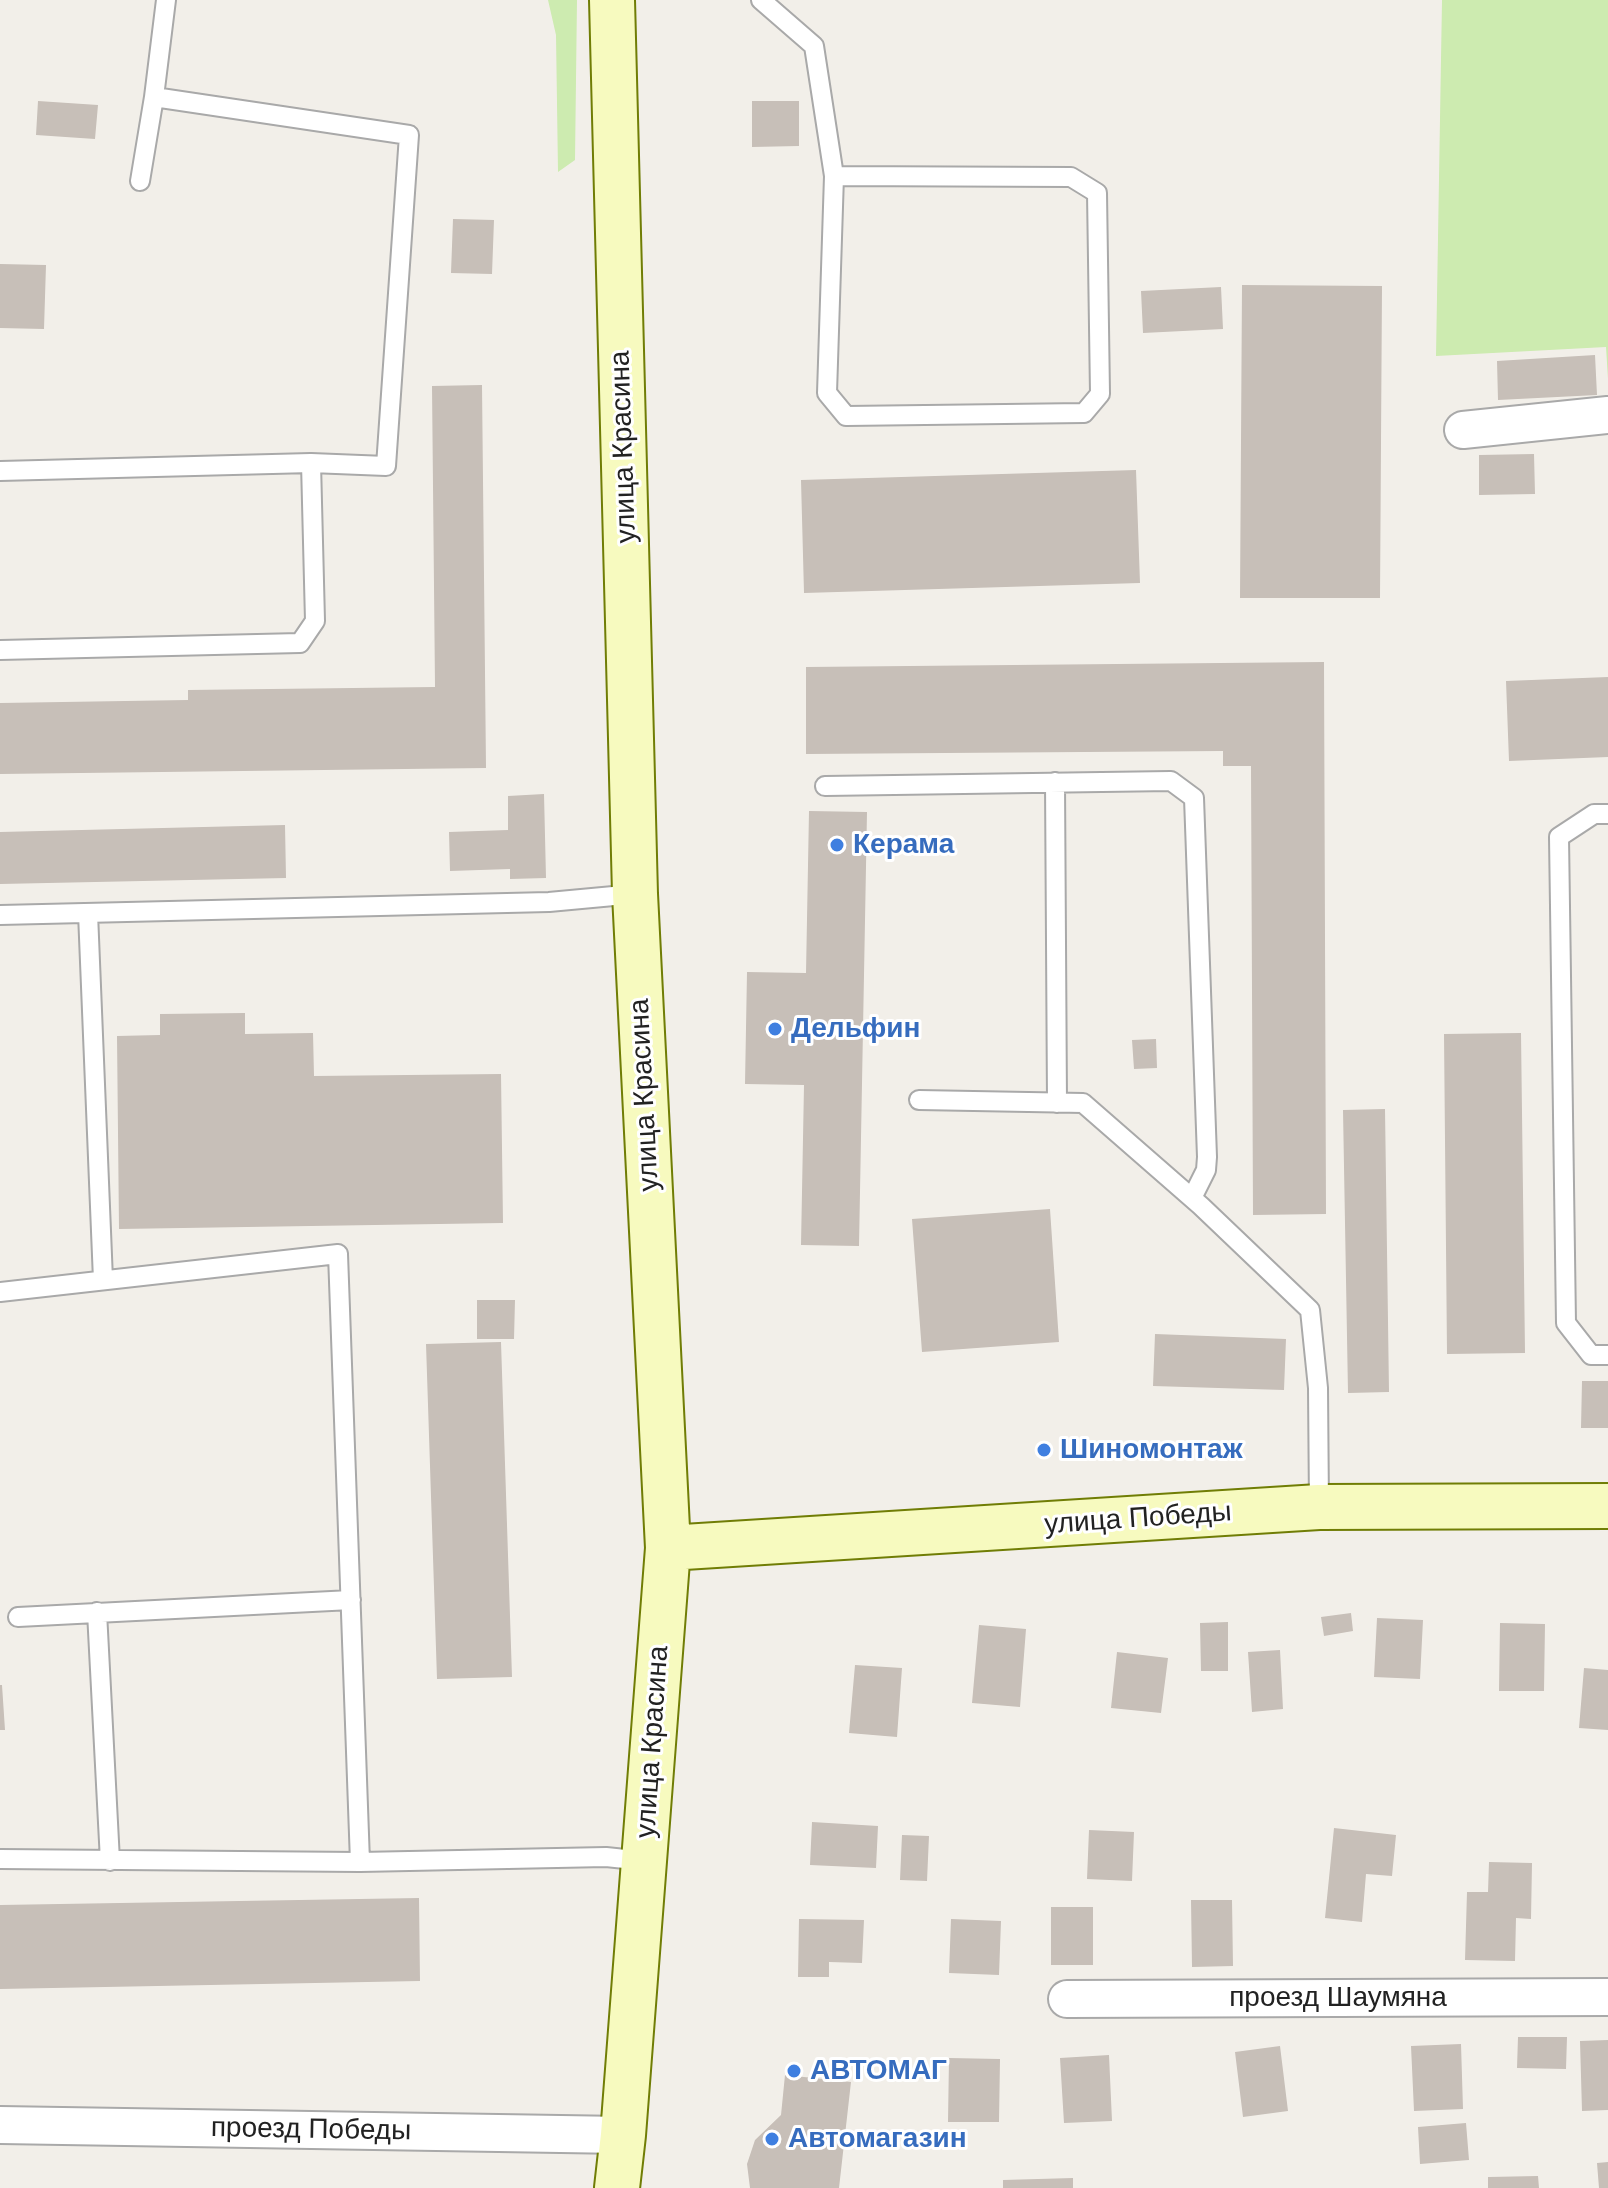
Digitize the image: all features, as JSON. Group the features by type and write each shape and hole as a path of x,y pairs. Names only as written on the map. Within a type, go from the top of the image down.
{"street":[{"name":"улица Красина","path":"612,0 635,894 668,1548 617,2188"},
{"path":"1463,430 1608,415"},
{"name":"улица Победы","path":"668,1548 1319,1507 1608,1506"},
{"name":"проезд Шаумяна","path":"1067,1999 1608,1997"},
{"name":"проезд Победы","path":"0,2125 623,2135"}],"lane":[{"path":"140,181 166,0"},
{"path":"761,0 814,46 834,176 827,393 846,416 1084,413 1100,394 1097,193 1071,177 834,176"},
{"path":"0,471 311,463 386,466 409,135 154,97"},
{"path":"0,650 300,643 315,621 311,463"},
{"path":"825,786 1171,781 1194,798 1207,1157 1206,1170 1192,1198"},
{"path":"1055,782 1057,1103"},
{"path":"1608,814 1594,814 1559,837 1566,1323 1591,1355 1608,1355"},
{"path":"0,915 549,902 635,894"},
{"path":"88,913 103,1280"},
{"path":"919,1100 1083,1103 1192,1198 1310,1310 1318,1388 1319,1507"},
{"path":"0,1292 338,1254 360,1862"},
{"path":"18,1617 351,1600"},
{"path":"97,1612 110,1861"},
{"path":"0,1859 360,1862 606,1857 644,1861"}],"green space":[{"path":"548,0 577,0 575,160 558,172 556,35"},
{"path":"1442,0 1608,0 1608,379 1606,347 1436,356"}],"building":[{"path":"38,101 98,105 95,139 36,135"},
{"path":"752,101 799,101 799,146 752,147"},
{"path":"453,219 494,220 492,274 451,273"},
{"path":"0,264 46,265 44,329 0,328"},
{"path":"1242,285 1382,286 1380,598 1240,598"},
{"path":"1221,287 1223,329 1143,333 1141,291"},
{"path":"1595,355 1597,395 1498,400 1497,361"},
{"path":"482,385 486,768 0,774 0,703 188,700 188,690 435,687 432,386"},
{"path":"1534,454 1535,494 1479,495 1479,455"},
{"path":"1136,470 1140,583 804,593 801,480"},
{"path":"1324,662 1326,1214 1253,1215 1251,766 1223,766 1223,751 806,754 806,667"},
{"path":"1608,677 1608,757 1509,761 1506,681"},
{"path":"544,794 546,878 510,879 510,869 450,871 449,832 508,830 508,796"},
{"path":"809,811 867,812 859,1246 801,1245 804,1085 745,1084 747,972 806,973"},
{"path":"285,825 286,878 0,884 0,832"},
{"path":"245,1013 245,1034 313,1033 314,1076 501,1074 503,1223 119,1229 117,1036 160,1035 160,1014"},
{"path":"1521,1033 1525,1353 1447,1354 1444,1034"},
{"path":"1156,1039 1157,1068 1134,1069 1132,1040"},
{"path":"1385,1109 1389,1392 1348,1393 1343,1110"},
{"path":"1050,1209 1059,1342 922,1352 912,1219"},
{"path":"477,1300 515,1300 514,1339 477,1339"},
{"path":"1155,1334 1286,1339 1284,1390 1153,1386"},
{"path":"501,1342 512,1677 437,1679 426,1344"},
{"path":"1582,1381 1608,1381 1608,1428 1581,1428"},
{"path":"1351,1613 1353,1631 1324,1636 1321,1617"},
{"path":"1377,1618 1423,1620 1420,1679 1374,1677"},
{"path":"1228,1622 1228,1671 1201,1671 1200,1623"},
{"path":"1500,1623 1545,1624 1544,1691 1499,1691"},
{"path":"979,1625 1026,1629 1020,1707 972,1703"},
{"path":"1280,1650 1283,1709 1252,1712 1248,1652"},
{"path":"1117,1652 1168,1658 1161,1713 1111,1708"},
{"path":"855,1665 902,1668 897,1737 849,1733"},
{"path":"1584,1668 1608,1670 1608,1730 1579,1728"},
{"path":"2,1685 5,1730 0,1730"},
{"path":"812,1822 878,1826 876,1868 810,1865"},
{"path":"1334,1828 1396,1835 1392,1876 1366,1874 1362,1922 1325,1918"},
{"path":"1089,1830 1134,1832 1132,1881 1087,1879"},
{"path":"902,1835 929,1836 927,1881 900,1880"},
{"path":"1489,1862 1532,1863 1531,1919 1516,1918 1515,1961 1465,1960 1467,1892 1488,1892"},
{"path":"419,1898 420,1981 0,1989 0,1905"},
{"path":"1191,1900 1232,1900 1233,1966 1192,1967"},
{"path":"1051,1907 1093,1907 1093,1965 1051,1965"},
{"path":"799,1919 864,1920 862,1963 829,1962 829,1977 798,1977"},
{"path":"951,1919 1001,1921 999,1975 949,1973"},
{"path":"1518,2037 1567,2037 1566,2069 1517,2068"},
{"path":"1608,2040 1608,2110 1582,2111 1580,2041"},
{"path":"1461,2044 1463,2109 1414,2111 1411,2046"},
{"path":"1280,2046 1288,2111 1243,2117 1235,2052"},
{"path":"1109,2055 1112,2121 1064,2123 1060,2058"},
{"path":"949,2058 1000,2059 999,2122 948,2122"},
{"path":"785,2075 851,2082 839,2188 750,2188 747,2164 755,2140 781,2115"},
{"path":"1466,2123 1469,2160 1420,2164 1418,2127"},
{"path":"1608,2162 1608,2188 1599,2188 1597,2163"},
{"path":"1538,2176 1539,2188 1488,2188 1488,2177"},
{"path":"1073,2178 1073,2188 1003,2188 1003,2180"}],"place":[{"name":"Керама","path":"837,845"},
{"name":"Дельфин","path":"775,1029"},
{"name":"Шиномонтаж","path":"1044,1450"},
{"name":"АВТОМАГ","path":"794,2071"},
{"name":"Автомагазин","path":"772,2139"}]}
